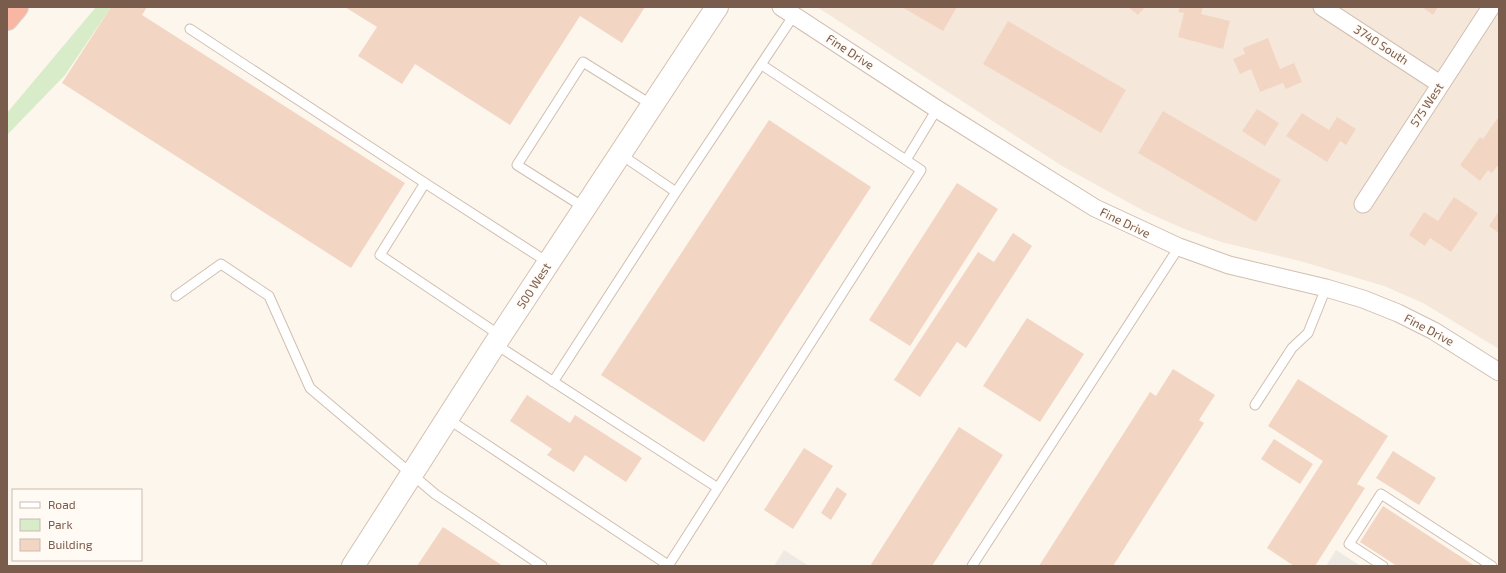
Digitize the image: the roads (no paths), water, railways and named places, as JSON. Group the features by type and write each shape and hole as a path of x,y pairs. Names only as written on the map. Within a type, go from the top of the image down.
{"highway":[{"path":"7,19 17,7"}],"main road":[{"name":"500 West","path":"353,566 498,340 717,7"}],"street":[{"name":"3740 South","path":"1322,7 1440,84"},
{"name":"575 West","path":"1363,204 1491,7"},
{"name":"Fine Drive","path":"788,11 937,109 1095,208 1179,247 1229,265 1326,288 1363,299 1398,313 1434,331 1499,372"}],"lane":[{"path":"553,382 676,192 762,65 788,11"},
{"path":"190,29 425,184 549,263"},
{"path":"585,208 517,164 579,68 584,62 652,105"},
{"path":"448,419 668,566 921,170 762,65"},
{"path":"906,160 937,109"},
{"path":"620,154 676,192"},
{"path":"425,184 380,255 498,340 553,382 718,488"},
{"path":"972,566 1179,247"},
{"path":"176,296 221,264 269,296 310,388 435,494 542,566"},
{"path":"1255,405 1292,348 1308,333 1326,288"},
{"path":"1383,566 1349,544 1381,494 1492,566"}]}
